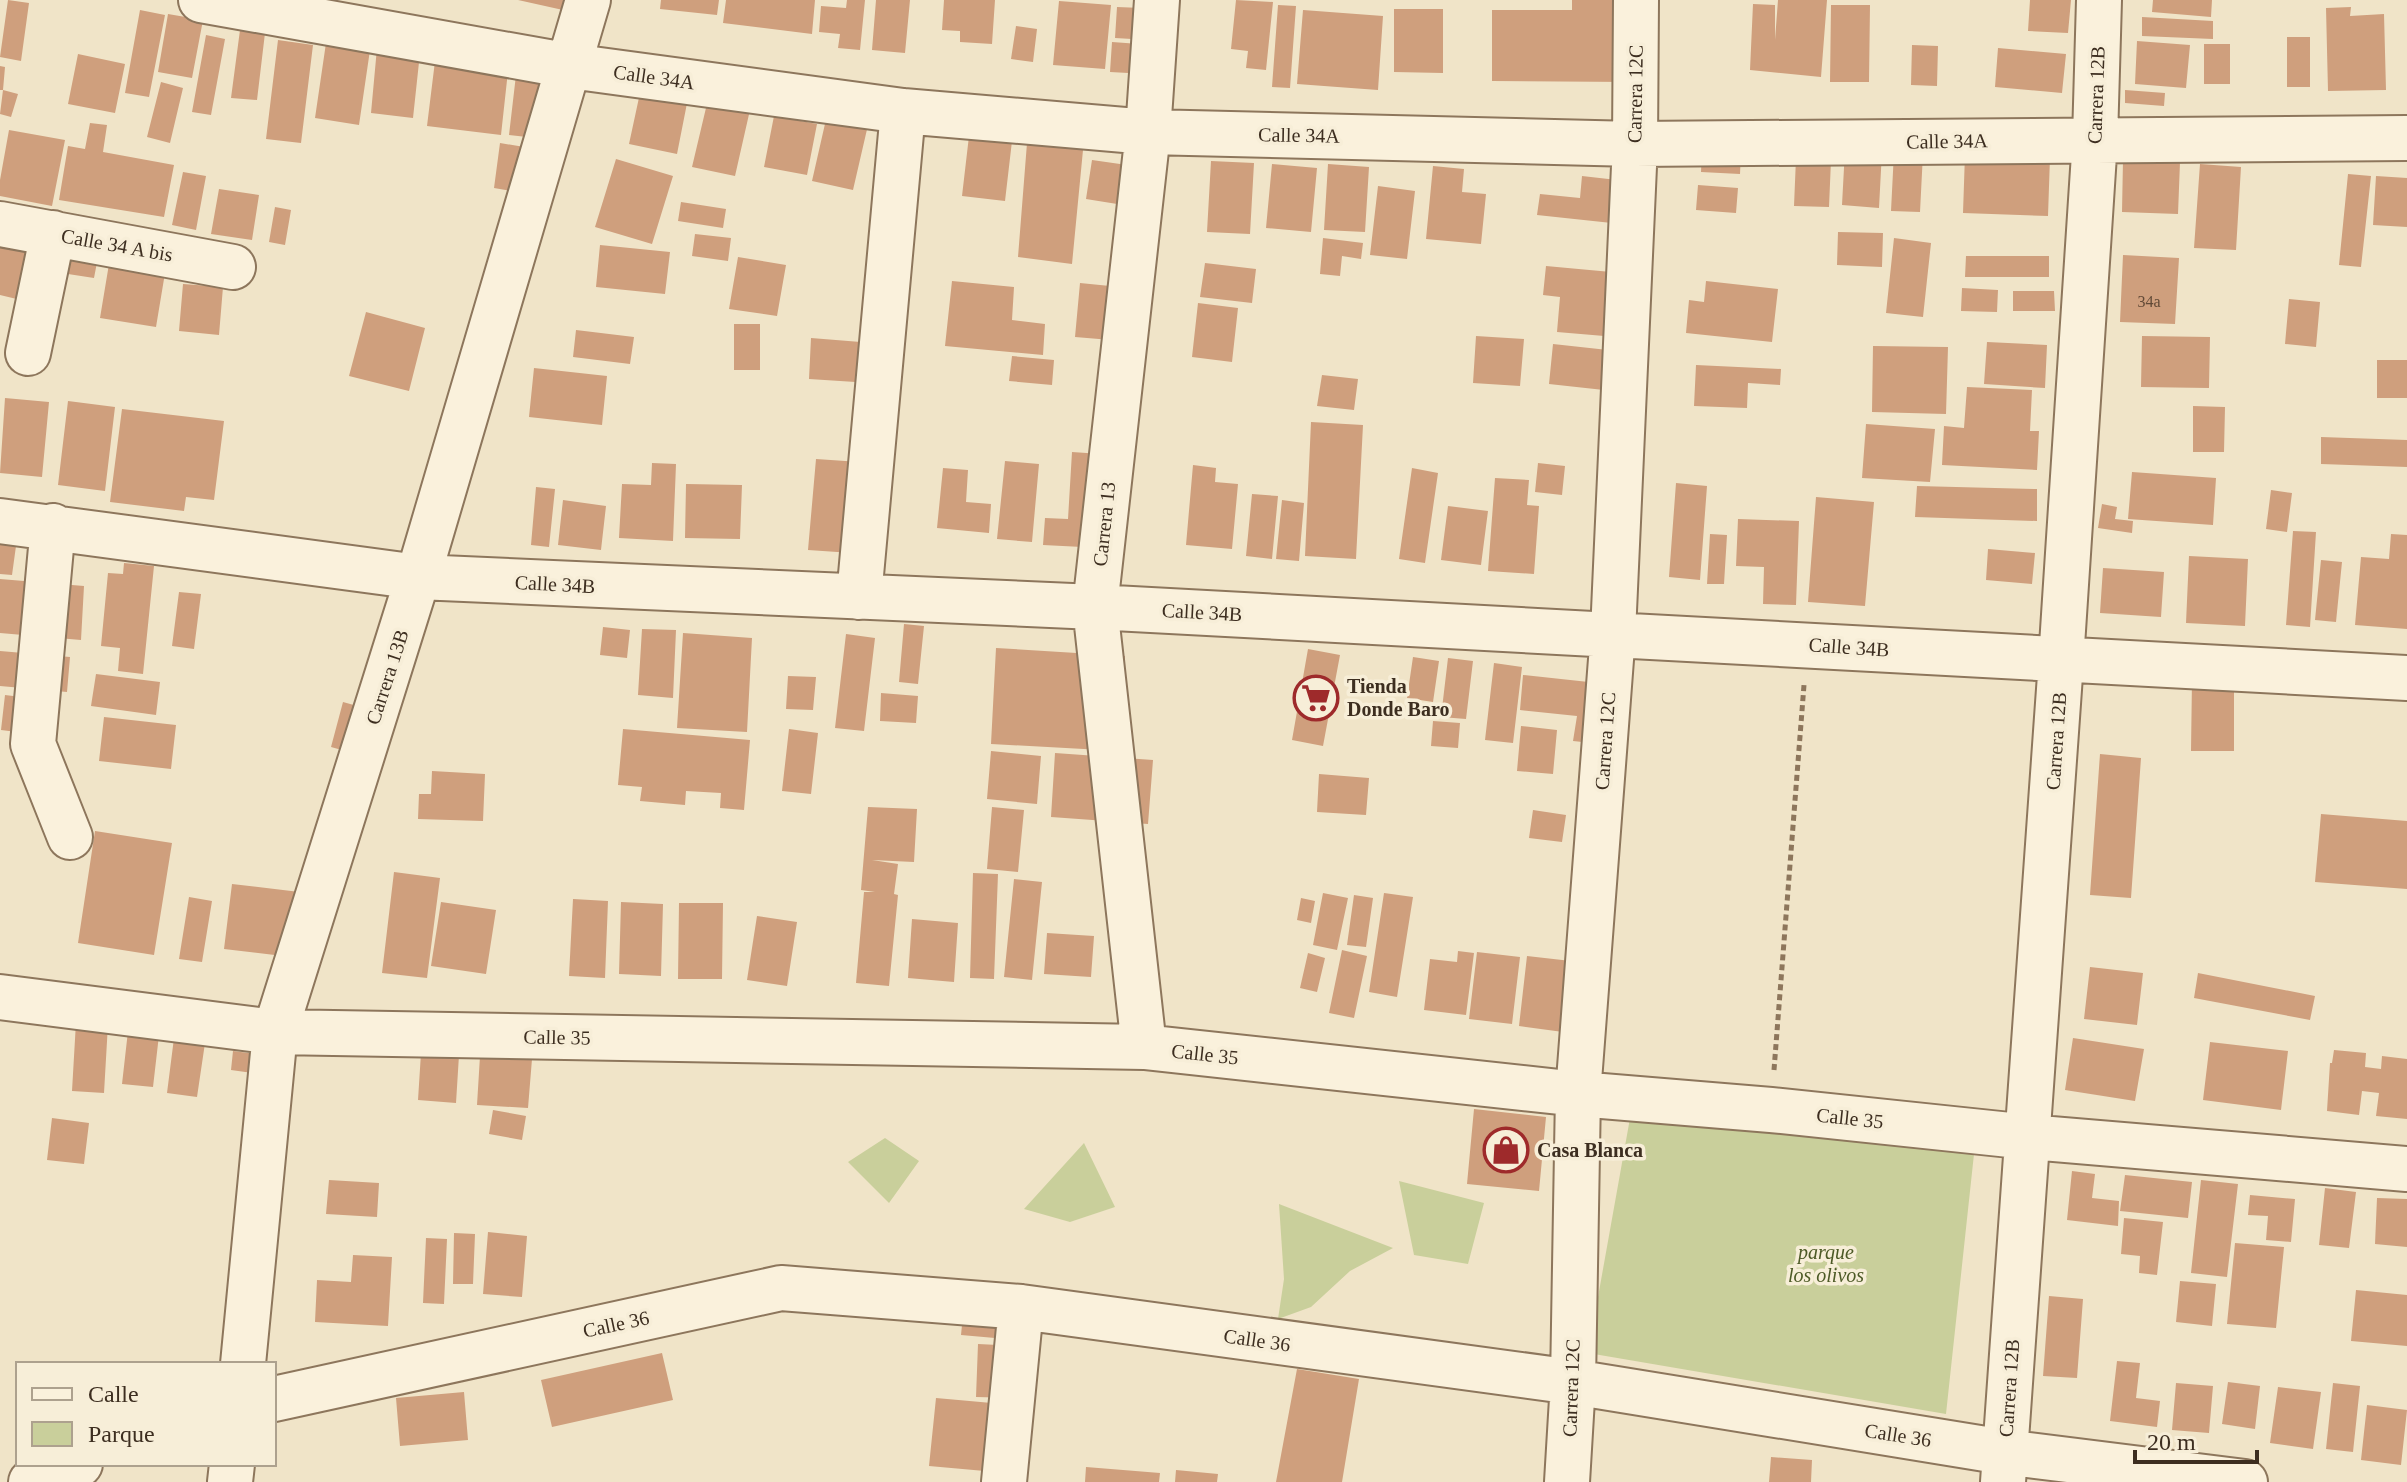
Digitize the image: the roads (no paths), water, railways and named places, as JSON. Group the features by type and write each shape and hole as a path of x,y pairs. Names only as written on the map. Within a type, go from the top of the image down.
{"street":[{"name":"Calle 34A","path":"201,0 570,66 903,111 1148,132 1635,144 2407,138"},
{"name":"Carrera 13B","path":"243,1362 275,1032 418,577 588,0"},
{"name":"Carrera 13","path":"1144,1047 1095,607 1148,132 1157,0"},
{"name":"Carrera 12C","path":"1567,1482 1573,1382 1578,1094 1613,633 1635,144 1636,0"},
{"name":"Carrera 12B","path":"2003,1467 2061,661 2095,139 2099,0"},
{"path":"859,597 903,111"},
{"name":"Calle 34 A bis","path":"0,224 233,267"},
{"path":"28,353 53,233"},
{"name":"Calle 34B","path":"0,521 418,577 1613,633 2061,661 2407,678"},
{"path":"53,526 33,744 70,837"},
{"name":"Calle 35","path":"0,997 275,1032 1144,1047 1578,1094 2407,1169"},
{"name":"Calle 36","path":"276,1399 781,1288 1021,1307 1573,1382 2003,1467 2245,1482"},
{"path":"1004,1482 1021,1307"},
{"path":"31,1482 75,1466"}],"place":[{"name":"Tienda Donde Baro","path":"1316,698"},
{"name":"Casa Blanca","path":"1506,1150"}],"park label":[{"name":"parque los olivos","path":"1826,1264"}]}
